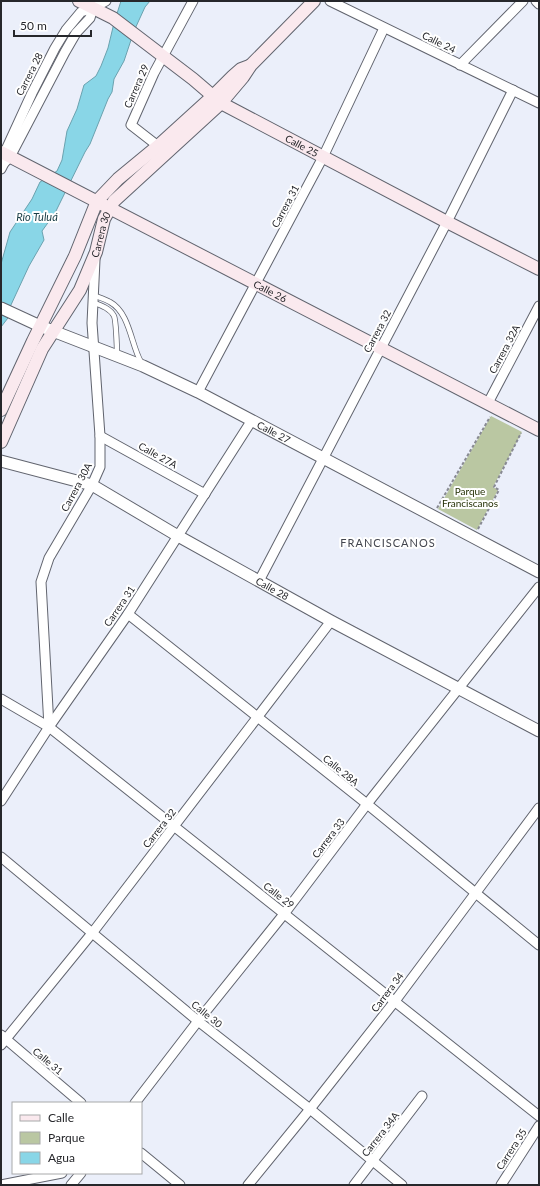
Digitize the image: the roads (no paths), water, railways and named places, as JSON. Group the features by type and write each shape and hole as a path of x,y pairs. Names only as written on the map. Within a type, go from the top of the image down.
{"main road":[{"name":"Calle 25","path":"79,1 113,18 217,99 323,157 539,269"},
{"name":"Carrera 30","path":"1,410 40,326 75,256 97,201 118,179 244,77 251,65 314,1"},
{"name":"Carrera 30","path":"1,442 42,349 80,290 96,252 101,226 109,208 119,196 217,99"},
{"name":"Calle 26","path":"4,159 36,171 97,201 539,430"}],"street":[{"name":"Carrera 28","path":"4,159 32,93 66,30 81,12 106,1"},
{"name":"Carrera 29","path":"158,146 131,125 158,53 193,1"},
{"name":"Calle 24","path":"330,1 539,103"},
{"path":"460,65 523,1"},
{"path":"536,1 539,4"},
{"name":"Carrera 31","path":"198,392 323,157 384,28"},
{"name":"Carrera 32","path":"259,581 447,222 513,90"},
{"name":"Carrera 30A","path":"49,727 41,582 49,558 92,484 100,467 100,436 92,323 96,252"},
{"name":"Carrera 32A","path":"492,405 539,306"},
{"name":"Calle 27","path":"1,308 54,332 143,366 198,392 539,572"},
{"name":"Carrera 31","path":"1,801 49,727 128,614 252,420"},
{"name":"Calle 27A","path":"100,436 205,494"},
{"name":"Calle 28","path":"1,461 92,484 178,536 331,621 539,731"},
{"name":"Carrera 33","path":"137,1102 198,1021 284,914 367,804 539,586"},
{"name":"Calle 28A","path":"128,614 367,804 539,945"},
{"name":"Carrera 32","path":"3,1040 93,932 331,621"},
{"name":"Calle 29","path":"1,699 49,727 539,1116"},
{"name":"Carrera 34","path":"248,1185 395,1001 539,808"},
{"name":"Calle 30","path":"1,857 93,932 198,1021 310,1109 402,1185"},
{"name":"Calle 31","path":"3,1040 80,1102"},
{"name":"Carrera 34A","path":"354,1185 422,1096"},
{"name":"Carrera 35","path":"501,1185 539,1126"},
{"path":"142,1155 180,1185"},
{"path":"1,1185 57,1174"},
{"path":"71,1185 80,1174"}],"lane":[{"path":"93,298 114,316 116,322 117,355"},
{"path":"93,298 110,301 117,307 131,334 136,353 143,366"}],"water":[{"name":"Río Tuluá","path":"121,1 150,1 145,7 134,31 124,61 114,79 112,92 90,144 55,213 42,231 44,240 29,266 10,307 11,314 1,327 1,264 10,232 32,199 40,182 57,171 62,160 67,131 77,109 84,85 96,76 101,66 108,48"}],"district":[{"name":"FRANCISCANOS","path":"388,542"}],"park label":[{"name":"Parque Franciscanos","path":"470,496"}]}
